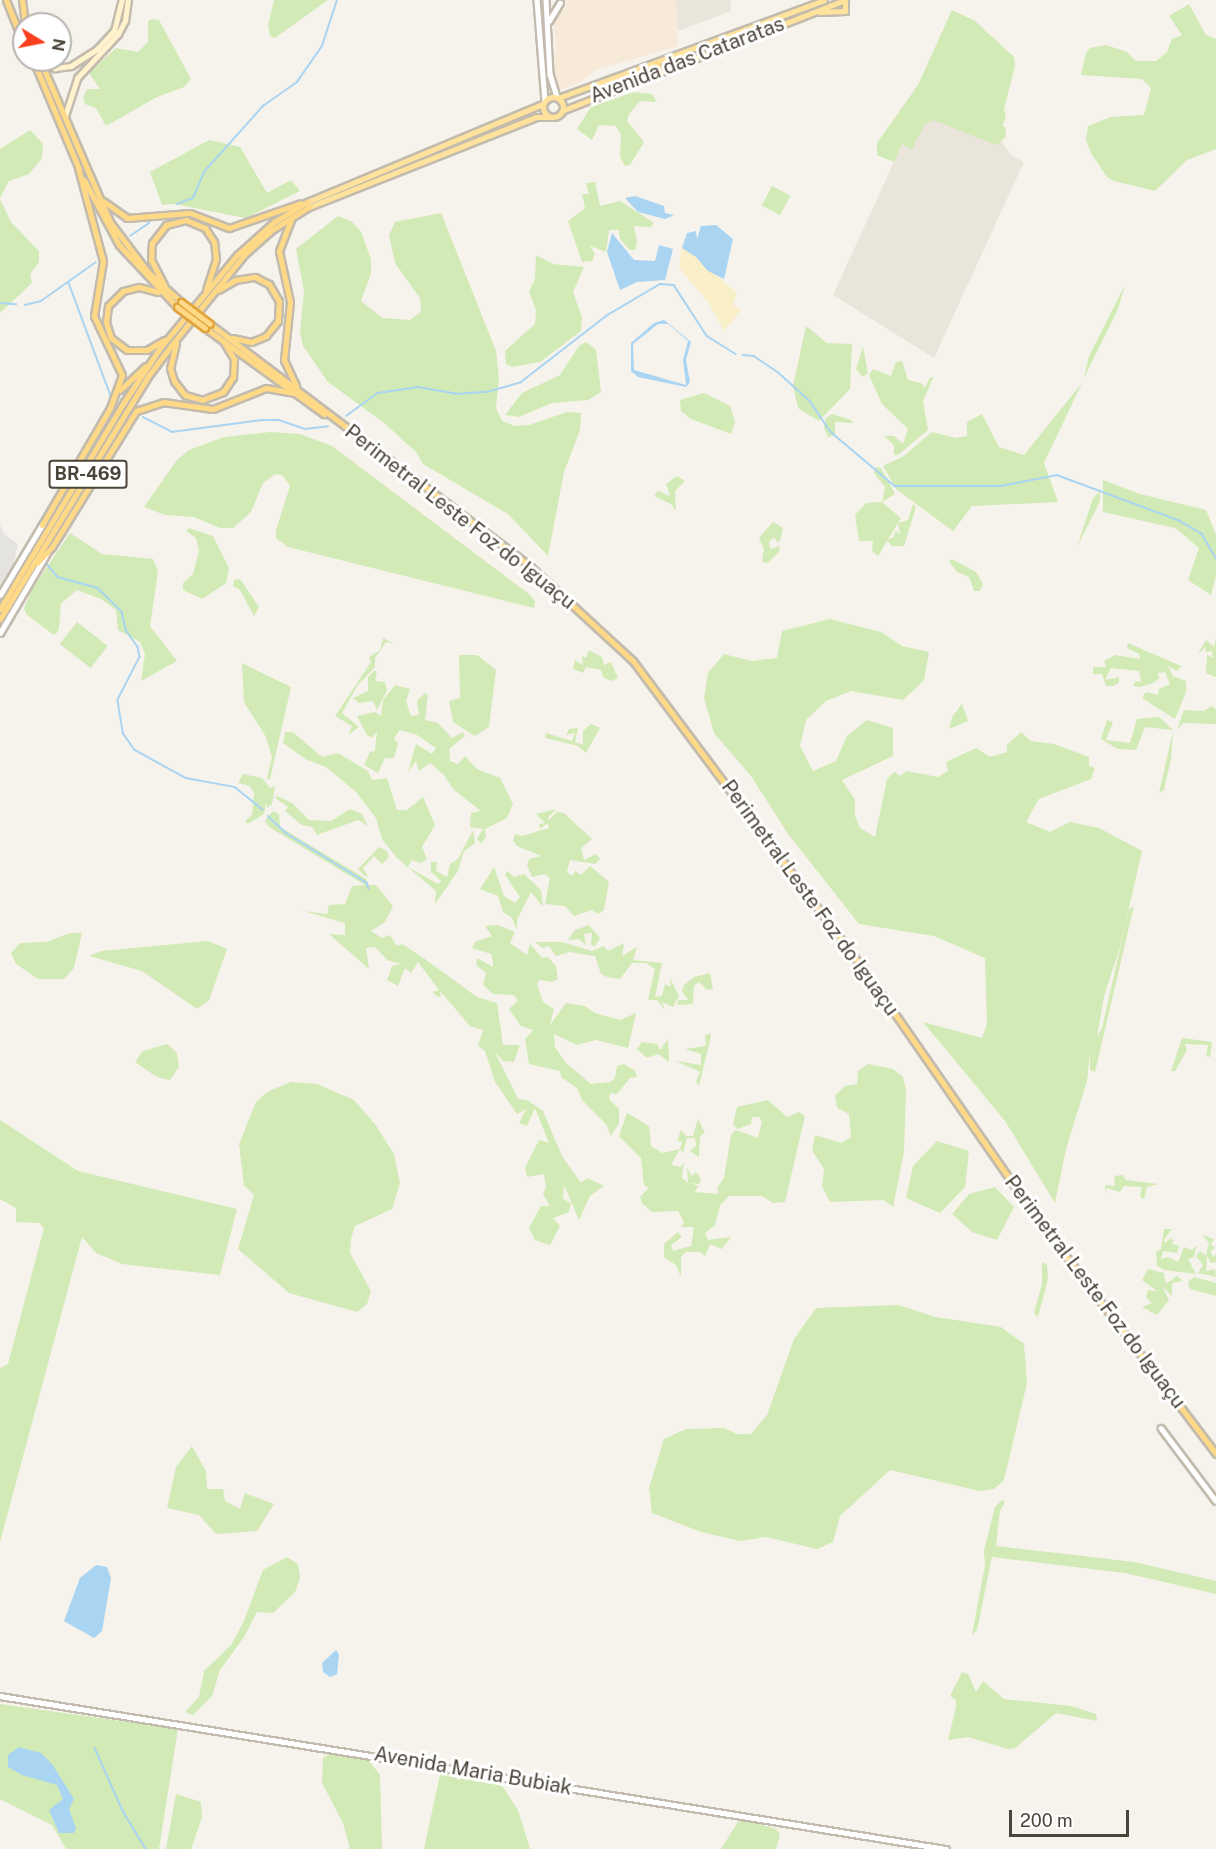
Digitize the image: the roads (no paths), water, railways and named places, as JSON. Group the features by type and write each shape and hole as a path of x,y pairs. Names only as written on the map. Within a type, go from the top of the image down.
{"highway":[{"path":"6,0 12,15"},
{"path":"657,63 659,70"},
{"path":"38,72 78,168 112,235 167,294"},
{"path":"45,72 64,122 96,192 123,241 167,294"},
{"path":"78,168 103,261 94,316 101,336 120,365 118,393"},
{"path":"96,192 106,205 128,218 190,213 229,228 308,204"},
{"name":"BR-469","path":"0,620 149,375 244,255 308,204"},
{"name":"BR-469","path":"0,609 150,363 203,296 254,238 308,204"},
{"path":"27,574 52,546 136,411 163,402 213,409 266,388 297,392 284,360 290,308 279,257 281,237 292,216"},
{"path":"167,294 154,269 151,247 162,228 186,220 205,228 215,246 215,263 203,296"},
{"path":"204,304 223,286 243,277 258,278 274,290 280,313 269,334 251,342 225,339"},
{"path":"167,294 143,287 123,291 108,306 106,326 116,344 135,352 155,347 173,333"},
{"name":"Perimetral Leste Foz do Iguaçu","path":"167,294 531,567 604,631 657,689 863,968 1031,1210 1216,1454"},
{"path":"182,331 172,354 172,377 182,392 198,399 220,395 232,381 234,359 225,339"},
{"path":"42,525 118,393 134,373 150,363"},
{"path":"42,525 62,506"}],"main road":[{"path":"72,65 97,49 114,31 122,0"},
{"path":"64,122 72,87 118,34 128,0"},
{"name":"Avenida das Cataratas","path":"544,103 824,0"},
{"path":"814,12 844,10 845,0"},
{"name":"Avenida das Cataratas","path":"549,117 559,116 564,110 659,70 845,0"},
{"path":"557,97 564,110"},
{"path":"544,103 549,117 536,117 308,204 544,103"}],"street":[{"path":"544,103 538,0 546,1 550,74 557,97"},
{"path":"547,26 551,12 560,3"},
{"path":"0,595 42,525"},
{"path":"0,633 52,546"},
{"path":"1161,1428 1216,1501"},
{"name":"Avenida Maria Bubiak","path":"0,1696 946,1849"}],"water":[{"path":"635,196 664,206 665,213 674,215 665,219 638,212 625,198"},
{"path":"716,225 733,239 724,279 708,271 696,257 682,248 687,233 696,231 697,239 701,226"},
{"path":"612,233 634,260 655,261 659,245 673,249 665,280 637,282 620,290 607,252"},
{"path":"664,320 691,342 686,360 690,382 686,387 638,377 631,371 631,343 654,323","holes":["658,324 668,324 688,341 683,360 686,385 634,370 633,344"]},
{"path":"96,1565 107,1567 111,1578 102,1631 94,1638 64,1621 80,1578"},
{"path":"336,1650 339,1654 337,1674 330,1677 323,1672 322,1663"},
{"path":"19,1747 41,1753 52,1764 74,1799 69,1809 76,1828 74,1833 59,1833 49,1810 63,1799 57,1785 22,1775 8,1767 8,1755"}],"waterway":[{"path":"177,204 193,198 204,172 263,106 297,82 322,46 337,0"},
{"path":"130,236 149,223"},
{"path":"25,305 41,301 96,262"},
{"path":"69,283 111,396"},
{"path":"346,416 378,393 418,387 456,394 487,392 521,382 606,316 660,284 674,285 707,336 736,354"},
{"path":"0,303 16,304"},
{"path":"743,355 754,356 779,373 810,401 831,432 895,486 1001,486 1057,475 1178,520 1202,534 1216,558"},
{"path":"143,417 172,432 262,420 279,420 305,429 328,426"},
{"path":"45,562 58,577 98,588 122,612 126,630 138,647 140,657 118,700 123,733 135,750 186,778 235,787 263,810"},
{"path":"268,816 286,833 367,883 369,889"},
{"path":"95,1748 123,1811 146,1849"}]}
